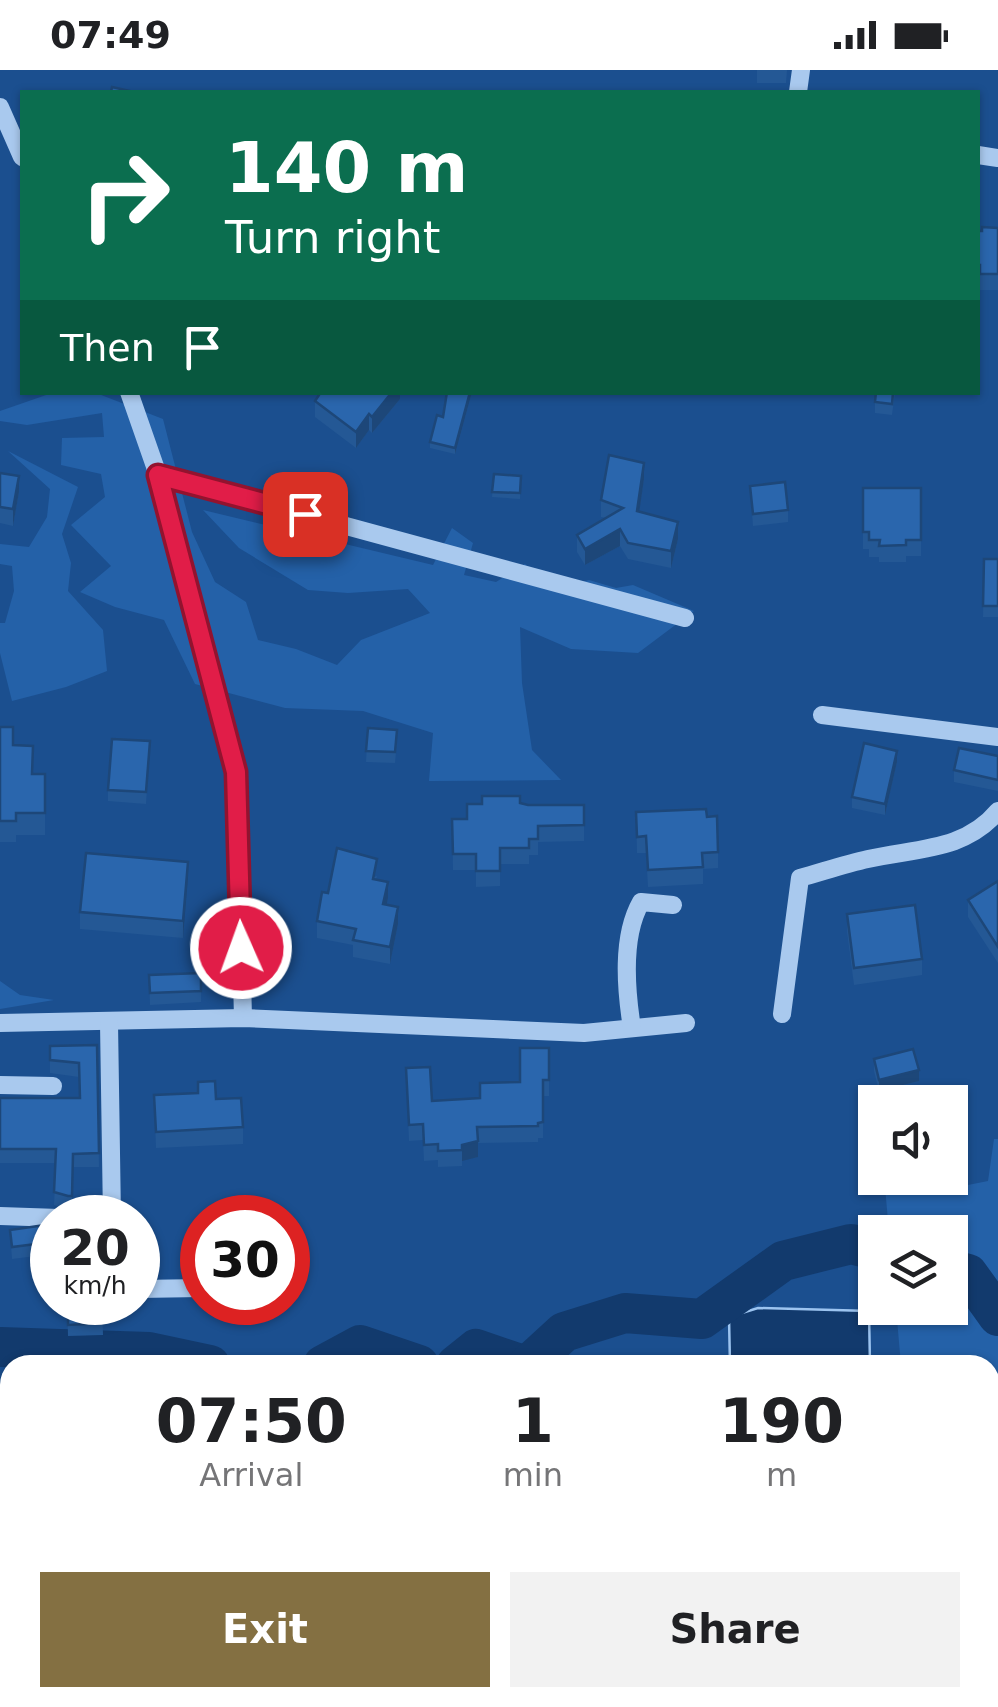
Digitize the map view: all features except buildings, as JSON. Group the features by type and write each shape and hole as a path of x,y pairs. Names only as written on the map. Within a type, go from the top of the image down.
{"street":[{"path":"0,107 20,152"},
{"path":"130,395 158,475 236,772 243,1018"},
{"path":"158,475 686,618"},
{"path":"822,715 998,737"},
{"path":"782,1014 800,878 869,859 953,844 988,822 998,810"},
{"path":"632,1028 627,995 632,919 641,902 673,905"},
{"path":"0,1024 243,1018 584,1033 686,1023"},
{"path":"109,1023 112,1195"},
{"path":"0,1086 53,1086"},
{"path":"0,1216 30,1217"}],"shaded area":[{"path":"46,395 101,395 163,419 192,532 215,582 246,602 258,640 337,665 361,640 430,613 408,589 348,593 308,590 239,548 203,510 433,565 452,528 473,543 464,575 496,582 525,564 550,590 589,580 616,588 633,585 694,611 638,653 571,649 520,627 522,683 532,750 561,780 429,781 433,733 363,711 285,708 195,684 164,620 115,607 80,592 111,566 71,525 105,497 101,474 61,465 62,438 104,437 102,413 27,425 0,421 0,411"},
{"path":"8,451 78,487 62,534 71,563 68,591 103,630 107,671 12,701 0,653 0,623 5,623 14,591 12,566 0,564 0,544 29,547 47,517 50,489"},
{"path":"0,981 20,995 54,1000 0,1009"},
{"path":"994,1139 998,1139 998,1355 900,1355 897,1325 968,1325 968,1215 887,1215 886,1195 968,1195 968,1185 988,1181"},
{"path":"758,1308 858,1311 858,1325 869,1325 870,1355 730,1355 729,1317"}],"waterway":[{"path":"539,1355 564,1332 625,1313 702,1319 783,1261 851,1244 858,1246"},
{"path":"968,1274 998,1316"},
{"path":"342,1355 360,1345 390,1355"},
{"path":"0,1347 163,1355"},
{"path":"468,1355 476,1349 494,1355"}],"route":[{"path":"241,948 236,772 158,475 305,514"}]}
